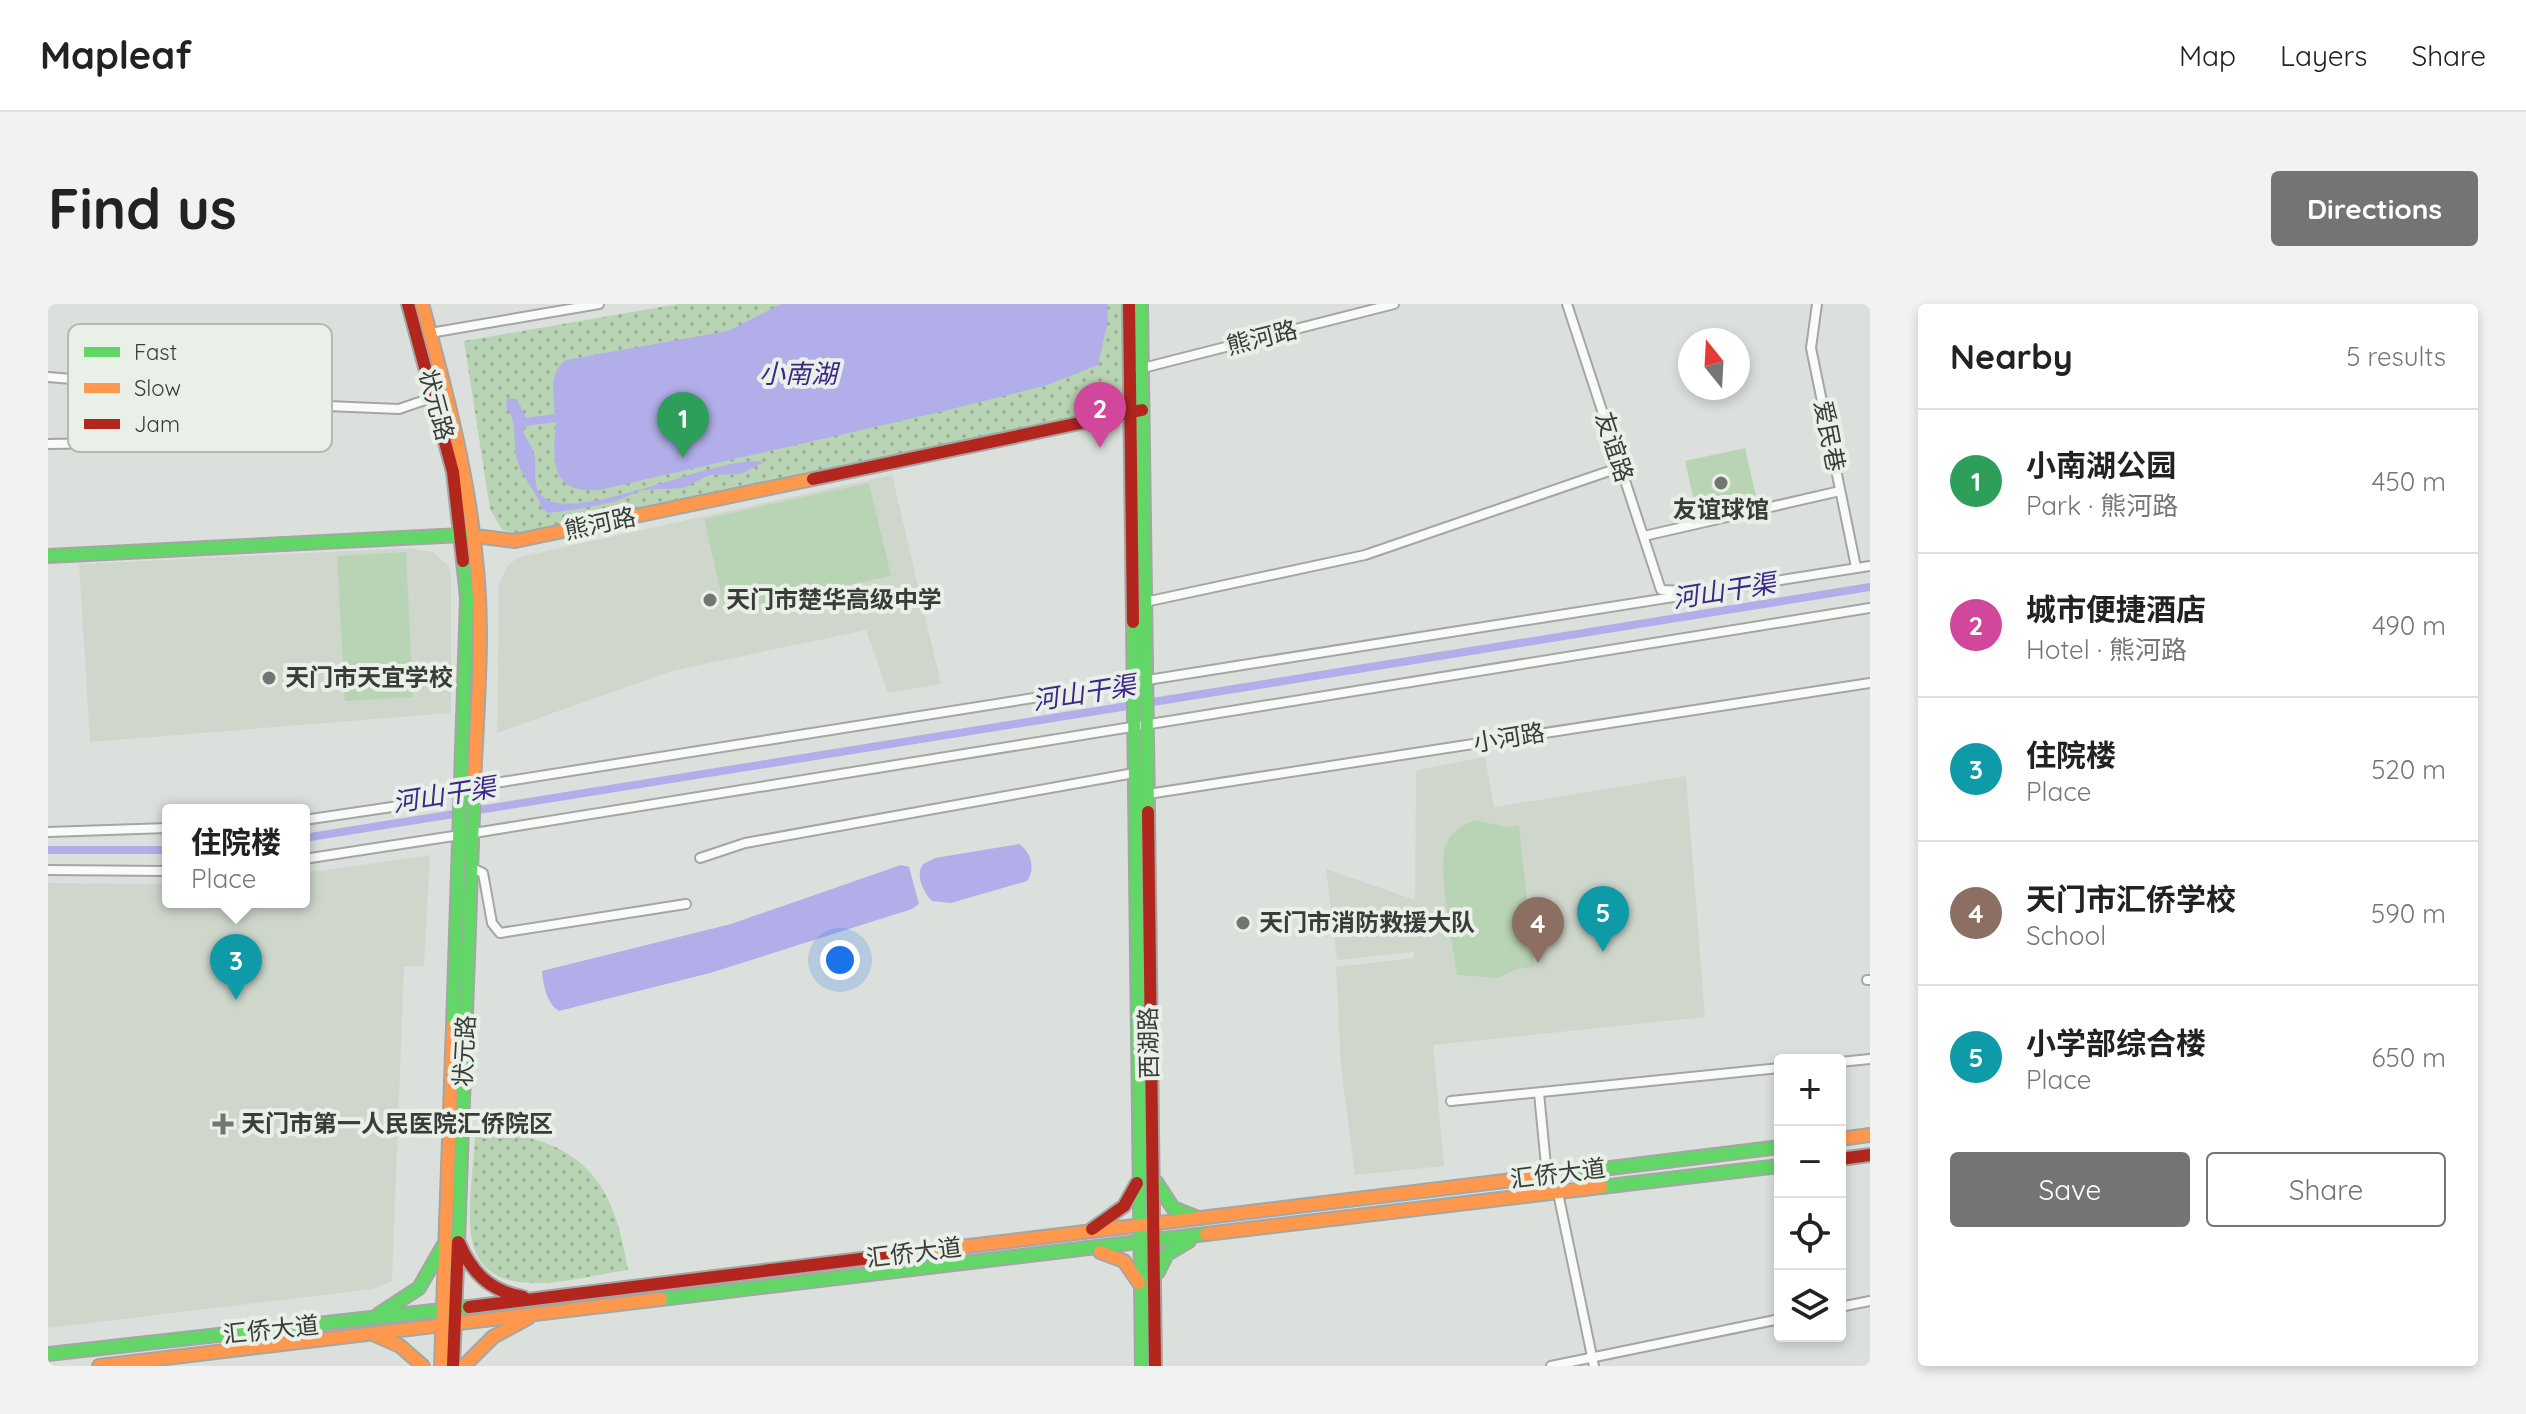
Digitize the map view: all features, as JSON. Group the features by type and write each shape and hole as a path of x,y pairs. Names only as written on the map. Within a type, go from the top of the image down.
{"main road":[{"name":"状元路","path":"408,304 435,396 468,536 451,1239 448,1316 441,1366"},
{"name":"状元路","path":"422,304 461,449 481,668 473,868 451,1239"},
{"path":"1129,304 1136,370 1140,724"},
{"path":"1136,370 1141,304"},
{"path":"1137,411 1145,602 1140,683"},
{"name":"熊河路","path":"48,556 468,536 500,541 528,539 1137,411"},
{"name":"西湖路","path":"1140,724 1134,773 1148,1295 1155,1366"},
{"name":"西湖路","path":"1140,724 1148,794 1146,1168"},
{"path":"1846,1138 1870,1135"},
{"name":"汇侨大道","path":"99,1366 368,1334 538,1299 1774,1148"},
{"path":"1846,1158 1870,1155"},
{"name":"汇侨大道","path":"48,1354 367,1319 540,1313 1774,1167"},
{"path":"1083,1233 1108,1221 1124,1206 1146,1168 1166,1201 1201,1219"},
{"path":"1148,1295 1167,1254 1202,1236"},
{"path":"367,1319 404,1301 422,1286 451,1239 473,1271 491,1288 538,1299"},
{"path":"1085,1250 1122,1259 1135,1271 1148,1295"},
{"name":"西湖路","path":"1142,1366 1148,1295"},
{"path":"464,1366 493,1337 540,1313"},
{"name":"状元路","path":"448,1316 453,1366"},
{"path":"367,1319 377,1320 381,1325 378,1331 368,1334"},
{"path":"368,1334 388,1339 423,1366"}],"street":[{"path":"430,333 599,304"},
{"name":"熊河路","path":"1136,370 1394,304"},
{"name":"友谊路","path":"1567,304 1661,590 1709,592"},
{"name":"爱民巷","path":"1817,304 1811,348 1856,567"},
{"path":"48,377 68,380"},
{"path":"332,407 399,409 435,396"},
{"path":"48,444 68,444"},
{"path":"1145,602 1365,555 1621,467"},
{"path":"1644,536 1840,491"},
{"path":"476,789 1870,566"},
{"path":"474,833 1870,608"},
{"name":"小河路","path":"1148,794 1870,683"},
{"path":"700,858 745,843 1134,773"},
{"path":"310,819 392,807 461,792"},
{"path":"48,832 162,828"},
{"path":"310,858 460,834"},
{"path":"473,868 483,873 492,923 500,933 686,904"},
{"path":"48,870 162,871"},
{"path":"1846,1061 1870,1059"},
{"path":"1451,1101 1774,1069"},
{"path":"1539,1093 1547,1176"},
{"path":"1558,1193 1593,1362"},
{"path":"1846,1306 1870,1301"},
{"path":"1551,1366 1593,1362 1774,1320"}],"shaded area":[{"name":"天门市楚华高级中学","path":"892,475 941,684 888,693 866,630 672,671 497,733 499,584 508,565 519,557"},
{"name":"天门市天宜学校","path":"409,548 433,552 448,565 451,574 451,713 90,742 79,564"},
{"path":"1485,757 1494,807 1686,776 1705,1017 1433,1045 1444,1166 1355,1175 1341,1068 1336,967 1414,958 1414,952 1337,960 1326,869 1415,900 1416,770"},
{"name":"天门市第一人民医院汇侨院区","path":"430,855 424,966 404,967 392,1281 373,1289 48,1328 48,883 162,884 162,908 310,908 310,872"}],"green space":[{"name":"小南湖","path":"678,304 1124,304 1125,407 520,534 502,530 490,509 464,341"},
{"name":"友谊球馆","path":"1745,448 1758,505 1698,518 1685,461"},
{"path":"869,483 891,576 725,611 704,519"},
{"path":"406,552 413,697 345,701 337,556"},
{"path":"1476,820 1505,827 1519,825 1534,967 1517,969 1498,978 1457,975 1447,910 1443,875 1445,848 1457,830"},
{"path":"506,1133 559,1149 579,1161 594,1177 615,1217 628,1270 537,1283 495,1275 481,1261 470,1229 475,1135"}],"water":[{"name":"小南湖","path":"781,304 1107,304 1108,320 1098,365 1044,386 599,490 583,490 563,480 555,461 556,422 526,426 523,432 534,454 539,492 559,503 614,496 743,462 764,462 741,474 709,475 683,488 642,490 614,502 578,509 548,513 542,509 518,463 513,421 506,407 507,398 517,399 526,418 555,414 554,378 566,360 728,331"},
{"path":"1019,844 1027,851 1031,861 1027,881 951,903 932,901 923,888 921,868 935,858"},
{"path":"901,865 909,867 919,904 912,909 710,973 559,1011 546,994 542,971 731,924"}],"waterway":[{"name":"河山干渠","path":"310,837 1870,587"},
{"name":"河山干渠","path":"48,850 162,850"}],"traffic: fast":[{"path":"1141,304 1148,812"},
{"path":"48,556 462,535 483,537"},
{"path":"453,1026 467,598 463,561"},
{"path":"1133,622 1142,1366"},
{"path":"458,1242 474,785"},
{"path":"1554,1175 1774,1148"},
{"path":"1601,1187 1774,1167"},
{"path":"1156,1182 1173,1208 1198,1218"},
{"path":"661,1299 1206,1234"},
{"path":"1158,1272 1167,1254 1189,1241"},
{"path":"379,1314 419,1288 443,1246"},
{"path":"48,1354 469,1307"}],"traffic: slow":[{"path":"422,304 454,425 475,549 480,633 474,785"},
{"path":"483,537 515,541 813,479"},
{"path":"441,1366 453,1026"},
{"path":"1846,1138 1870,1135"},
{"path":"886,1256 1554,1175"},
{"path":"1206,1234 1601,1187"},
{"path":"1100,1252 1124,1261 1139,1283"},
{"path":"99,1366 661,1299"},
{"path":"464,1366 493,1337 528,1318"},
{"path":"375,1335 400,1346 423,1366"}],"traffic: jam":[{"path":"408,304 453,472 463,561"},
{"path":"1129,304 1133,622"},
{"path":"813,479 1142,410"},
{"path":"1148,812 1155,1366"},
{"path":"1846,1158 1870,1155"},
{"path":"1092,1229 1124,1206 1137,1183"},
{"path":"453,1366 458,1242"},
{"path":"459,1243 476,1272 484,1279 501,1290 523,1297"},
{"path":"469,1307 886,1256"}],"place":[{"name":"城市便捷酒店","path":"1100,448"},
{"name":"小南湖公园","path":"683,458"},
{"name":"友谊球馆","path":"1721,483"},
{"name":"天门市楚华高级中学","path":"710,600"},
{"name":"天门市天宜学校","path":"269,678"},
{"name":"天门市消防救援大队","path":"1243,923"},
{"name":"小学部综合楼","path":"1603,952"},
{"name":"天门市汇侨学校","path":"1538,963"},
{"name":"住院楼","path":"236,1000"},
{"name":"天门市第一人民医院汇侨院区","path":"223,1124"}]}
